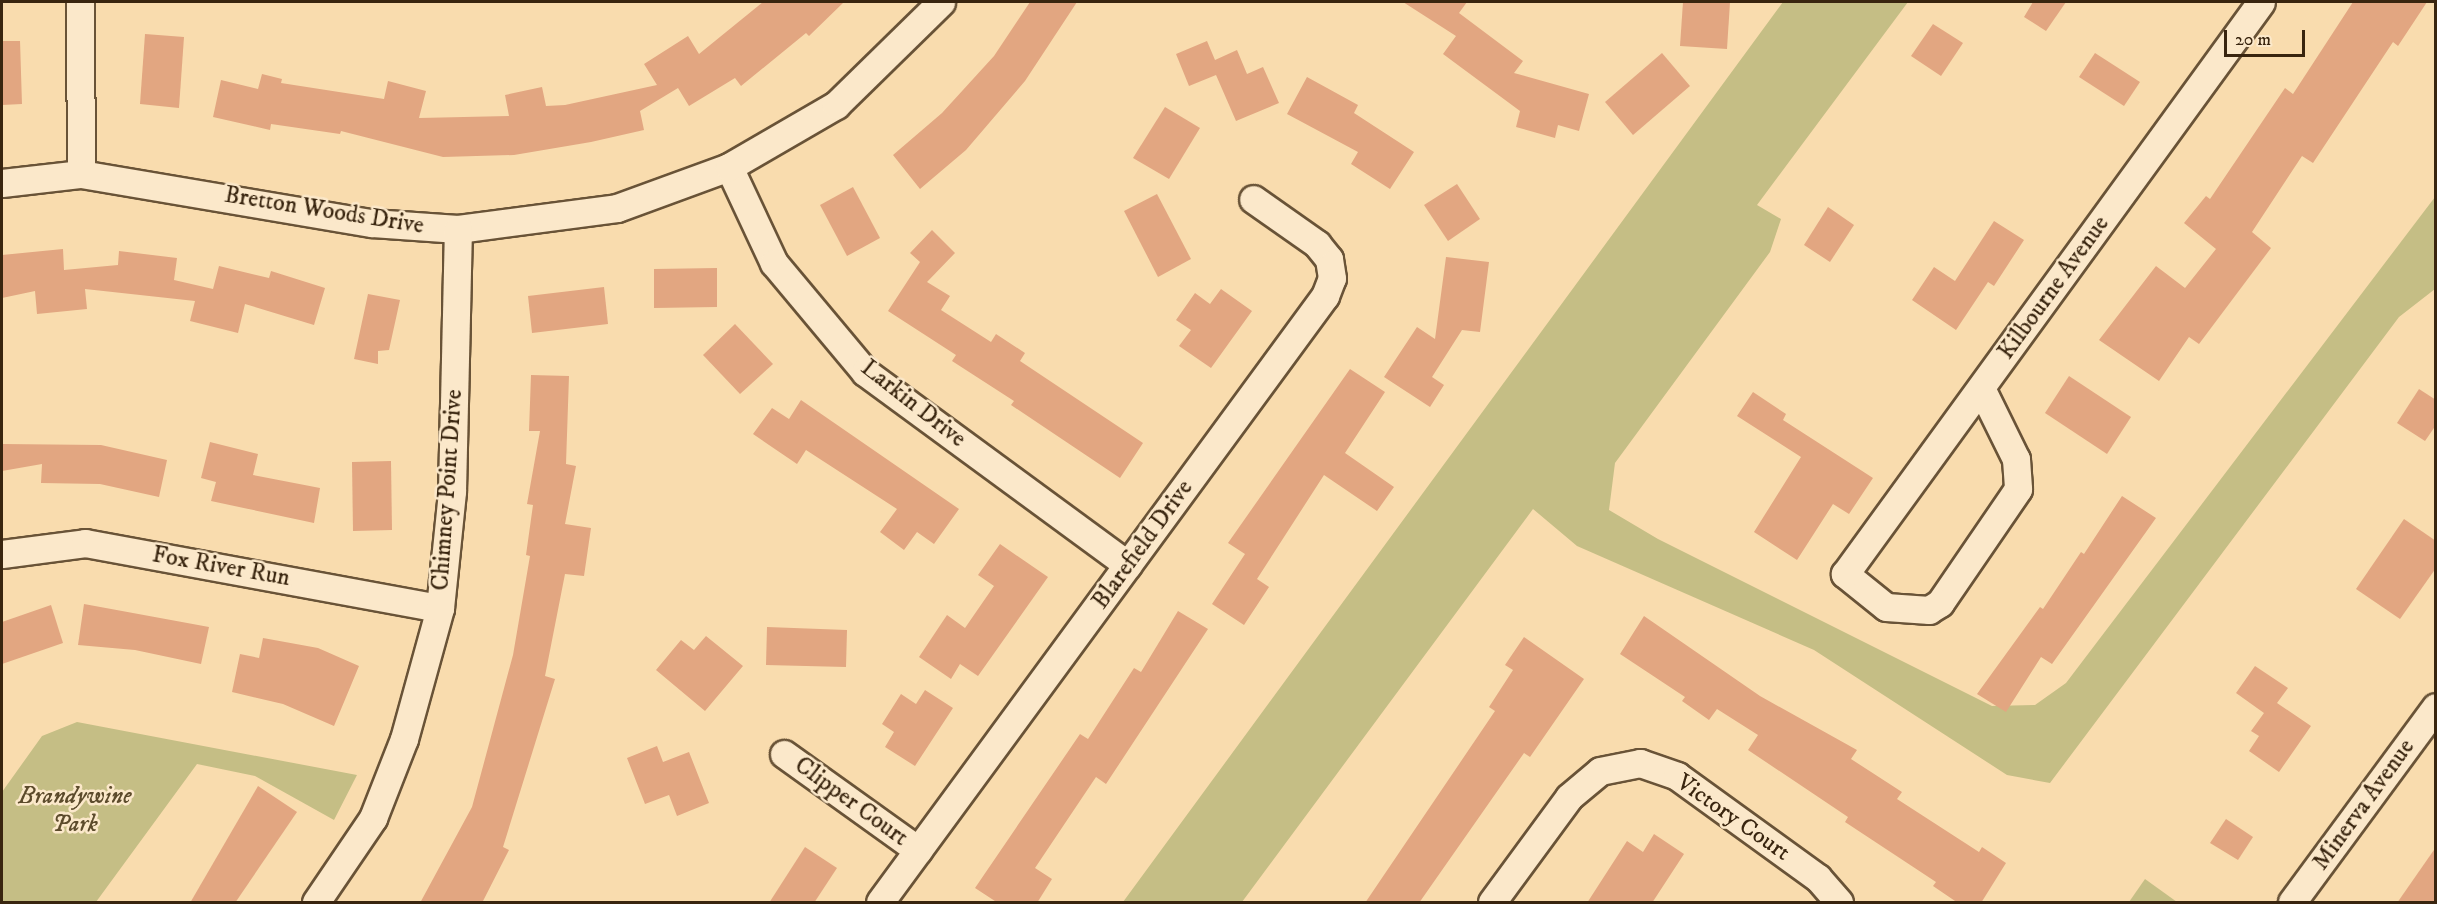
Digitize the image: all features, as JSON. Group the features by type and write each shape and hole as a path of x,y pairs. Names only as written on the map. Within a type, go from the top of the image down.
{"street":[{"path":"80,2 81,174"},
{"name":"Kilbourne Avenue","path":"1981,388 2016,459 2018,489 1940,603 1929,610 1886,607 1845,574 2261,2"},
{"name":"Bretton Woods Drive","path":"2,183 81,174 372,223 458,229 617,208 729,167 836,105 926,7"},
{"name":"Larkin Drive","path":"729,167 774,263 865,372 1128,565"},
{"name":"Blarefield Drive","path":"880,903 1325,296 1332,278 1329,259 1317,244 1253,199"},
{"name":"Chimney Point Drive","path":"316,903 373,818 404,739 440,608 452,491 458,229"},
{"name":"Fox River Run","path":"2,554 85,543 440,608"},
{"name":"Minerva Avenue","path":"2292,903 2436,707"},
{"name":"Clipper Court","path":"784,754 918,850"},
{"name":"Victory Court","path":"1492,903 1569,797 1600,771 1640,763 1677,776 1818,878 1839,903"}],"green space":[{"path":"1783,2 1908,2 1757,205 1781,219 1770,252 1615,463 1609,510 1658,539 1992,706 2035,705 2066,683 2435,197 2435,289 2399,317 2050,783 2007,775 1814,650 1577,546 1533,509 1242,902 1123,902"},
{"name":"Brandywine Park","path":"77,722 357,775 334,820 255,776 197,764 96,902 2,902 2,792 42,736"},
{"path":"2145,879 2177,902 2129,902"}],"building":[{"path":"763,2 844,2 809,36 806,33 741,86 735,78 689,106 678,88 640,111 644,130 591,142 514,155 443,157 341,131 340,134 271,124 270,130 213,117 221,80 258,89 262,74 282,79 281,83 384,99 388,81 426,91 419,118 509,116 505,95 542,87 546,106 565,105 657,85 644,64 688,36 699,54"},
{"path":"1030,2 1077,2 1025,81 966,150 920,189 893,155 942,113 994,56"},
{"path":"1403,2 1467,2 1459,13 1523,61 1514,73 1589,94 1579,131 1558,125 1555,138 1516,127 1520,111 1443,54 1456,36"},
{"path":"1683,2 1730,2 1727,49 1680,46"},
{"path":"2033,2 2066,2 2046,31 2024,17"},
{"path":"2353,2 2427,2 2398,46 2393,42 2313,163 2302,156 2252,232 2271,248 2199,344 2189,337 2159,381 2099,340 2156,266 2185,288 2216,249 2184,223 2206,196 2210,199 2285,88 2293,94"},
{"path":"1933,24 1963,43 1941,76 1911,56"},
{"path":"145,34 184,37 179,108 140,104"},
{"path":"2,41 20,41 22,104 2,105"},
{"path":"1207,41 1215,60 1237,50 1247,74 1263,67 1279,103 1236,121 1216,75 1189,86 1176,54"},
{"path":"1662,53 1690,86 1633,135 1605,102"},
{"path":"2095,53 2140,82 2124,106 2079,77"},
{"path":"1307,77 1358,105 1354,113 1414,152 1390,189 1351,164 1358,152 1287,114"},
{"path":"1165,107 1200,128 1169,179 1133,158"},
{"path":"1457,184 1480,219 1448,241 1424,205"},
{"path":"853,187 880,238 847,256 820,205"},
{"path":"1157,194 1191,259 1158,277 1124,211"},
{"path":"1828,207 1854,225 1830,262 1804,245"},
{"path":"1994,221 2024,240 1994,286 1988,282 1956,330 1912,300 1934,267 1955,281"},
{"path":"932,230 955,253 927,282 950,296 941,310 991,342 996,334 1025,353 1020,361 1143,443 1120,478 1011,405 1014,401 952,361 956,355 888,311 920,262 910,253"},
{"path":"63,249 64,270 118,265 119,251 177,258 174,280 213,289 219,266 269,278 271,271 325,288 314,325 245,304 238,333 190,321 195,301 85,289 87,309 37,314 35,291 2,298 2,255"},
{"path":"1446,257 1489,262 1480,332 1462,330 1432,377 1444,385 1430,407 1384,377 1417,327 1435,339"},
{"path":"717,268 717,307 654,308 654,269"},
{"path":"604,287 608,324 532,333 528,296"},
{"path":"1221,289 1252,311 1211,368 1179,346 1191,330 1176,320 1195,293 1210,304"},
{"path":"368,294 400,300 389,350 378,351 378,364 354,359"},
{"path":"735,324 773,364 740,394 703,355"},
{"path":"1350,369 1385,392 1345,453 1394,487 1377,511 1324,475 1257,579 1269,587 1244,625 1212,604 1245,554 1228,543"},
{"path":"531,375 569,376 566,464 576,466 565,524 591,528 584,576 565,574 545,676 555,679 503,847 509,850 482,903 420,903 472,807 513,655 530,556 526,555 533,505 527,504 540,431 529,431"},
{"path":"2069,376 2131,417 2107,454 2045,413"},
{"path":"2419,389 2436,400 2436,425 2425,441 2397,423"},
{"path":"1753,392 1786,414 1783,420 1873,478 1849,514 1833,504 1797,560 1754,532 1801,457 1737,416"},
{"path":"801,400 959,509 934,544 917,532 904,550 880,532 897,509 806,450 797,464 753,434 772,408 789,419"},
{"path":"210,442 258,454 253,475 320,488 314,523 211,501 216,482 201,478"},
{"path":"2,444 101,445 167,460 159,497 100,484 41,483 42,464 2,471"},
{"path":"391,461 392,530 353,531 352,462"},
{"path":"2122,496 2156,518 2052,664 2041,657 2006,712 1977,694 2040,607 2043,609 2081,552 2084,554"},
{"path":"2404,519 2436,541 2436,568 2400,619 2356,589"},
{"path":"1000,544 1048,577 978,676 960,664 951,679 919,657 947,615 965,628 994,586 978,575"},
{"path":"84,604 209,627 201,664 135,650 78,645"},
{"path":"51,605 63,643 2,664 2,622"},
{"path":"1178,611 1208,629 1106,784 1096,777 1035,868 1052,879 1037,903 998,903 975,888 1080,734 1088,739 1134,668 1141,672"},
{"path":"1644,616 1760,696 1857,750 1851,759 1902,792 1897,799 1979,852 1982,847 2006,863 1981,903 1958,903 1933,886 1936,882 1845,822 1848,817 1748,750 1758,735 1717,709 1709,720 1682,701 1685,697 1620,654"},
{"path":"767,627 847,630 846,667 766,665"},
{"path":"706,636 743,666 705,711 656,670 681,640 694,650"},
{"path":"1524,637 1584,679 1530,757 1524,753 1419,903 1365,903 1495,711 1489,707 1513,670 1505,665"},
{"path":"263,638 318,648 359,666 334,726 283,704 232,692 240,654 259,658"},
{"path":"2255,666 2288,688 2277,703 2311,726 2279,772 2249,751 2259,736 2251,731 2264,713 2236,693"},
{"path":"925,690 953,708 915,766 885,747 894,732 882,724 901,694 916,704"},
{"path":"657,746 663,762 689,752 709,803 677,816 669,795 645,804 627,758"},
{"path":"258,786 297,812 235,903 190,903"},
{"path":"2226,819 2253,837 2238,860 2210,843"},
{"path":"1654,834 1684,854 1652,903 1587,903 1627,841 1643,852"},
{"path":"805,847 837,868 814,903 769,903"},
{"path":"2436,847 2436,903 2397,903"}]}
